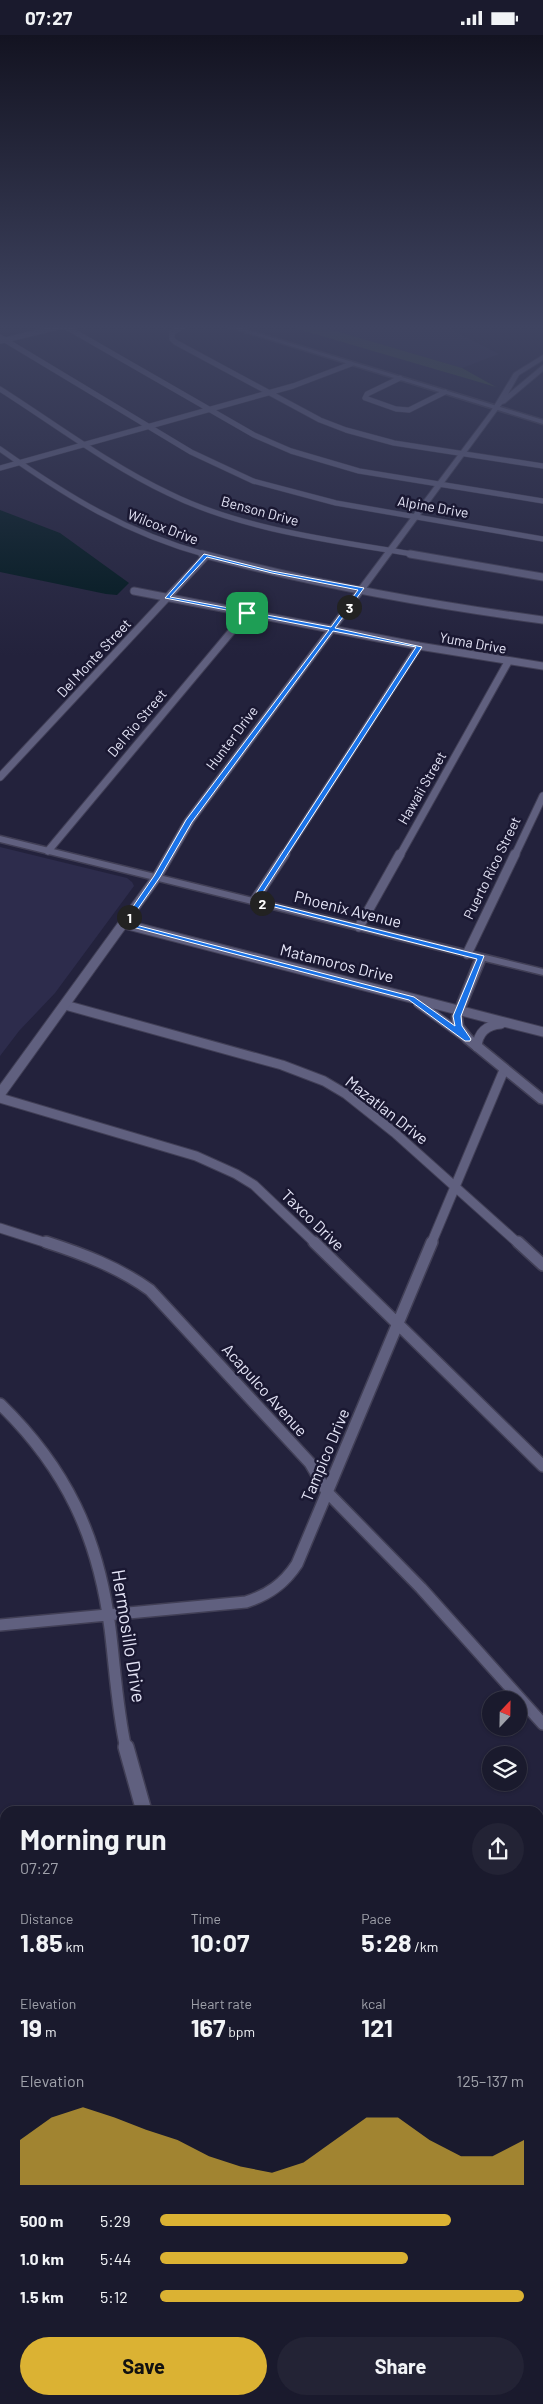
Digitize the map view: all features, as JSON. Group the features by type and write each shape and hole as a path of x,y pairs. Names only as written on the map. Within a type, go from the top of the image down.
{"main road":[{"name":"Hunter Drive","path":"0,1096 157,877 189,821 476,435"}],"street":[{"name":"Benson Drive","path":"70,435 150,484 209,510 294,534 543,577"},
{"path":"0,468 120,435"},
{"name":"Alpine Drive","path":"161,435 208,461 254,481 286,491 336,503 543,539"},
{"path":"253,435 316,460 359,471 543,501"},
{"path":"359,435 394,443 543,466"},
{"name":"Wilcox Drive","path":"0,449 74,499 116,522 158,540 206,555 278,573 488,612 543,620"},
{"name":"Del Monte Street","path":"0,777 206,555"},
{"name":"Yuma Drive","path":"134,591 419,647 543,666"},
{"name":"Del Rio Street","path":"48,851 247,613"},
{"path":"254,901 419,647"},
{"name":"Hawaii Street","path":"359,927 508,662"},
{"name":"Puerto Rico Street","path":"467,954 543,796"},
{"name":"Phoenix Avenue","path":"0,839 543,972"},
{"name":"Matamoros Drive","path":"124,924 543,1032"},
{"path":"468,1039 458,1026 458,1011 481,958"},
{"path":"412,998 468,1039 543,1100"},
{"name":"Mazatlan Drive","path":"65,1005 282,1065 324,1081 360,1104 543,1265"},
{"path":"477,1047 477,1039 485,1028 498,1024 513,1024"},
{"name":"Tampico Drive","path":"0,1625 246,1603 275,1590 283,1584 297,1564 504,1070"},
{"name":"Taxco Drive","path":"0,1096 196,1156 236,1174 270,1199 398,1322 543,1466"},
{"name":"Acapulco Avenue","path":"0,1228 92,1257 126,1274 150,1290 310,1463 327,1492 421,1588 543,1724"},
{"name":"Hermosillo Drive","path":"0,1404 40,1444 71,1493 90,1538 108,1615 112,1668 121,1724 143,1806"}],"shaded area":[{"path":"0,510 60,533 129,583 117,595 0,572"},
{"path":"0,847 127,878 134,886 55,993 19,1031 0,1056"}],"route":[{"path":"247,613 167,597 206,555 272,572 362,589 332,629 419,647 254,901 481,958 457,1016 458,1026 468,1039 412,998 124,924 157,877 176,840 189,821 332,629 247,613"}]}
